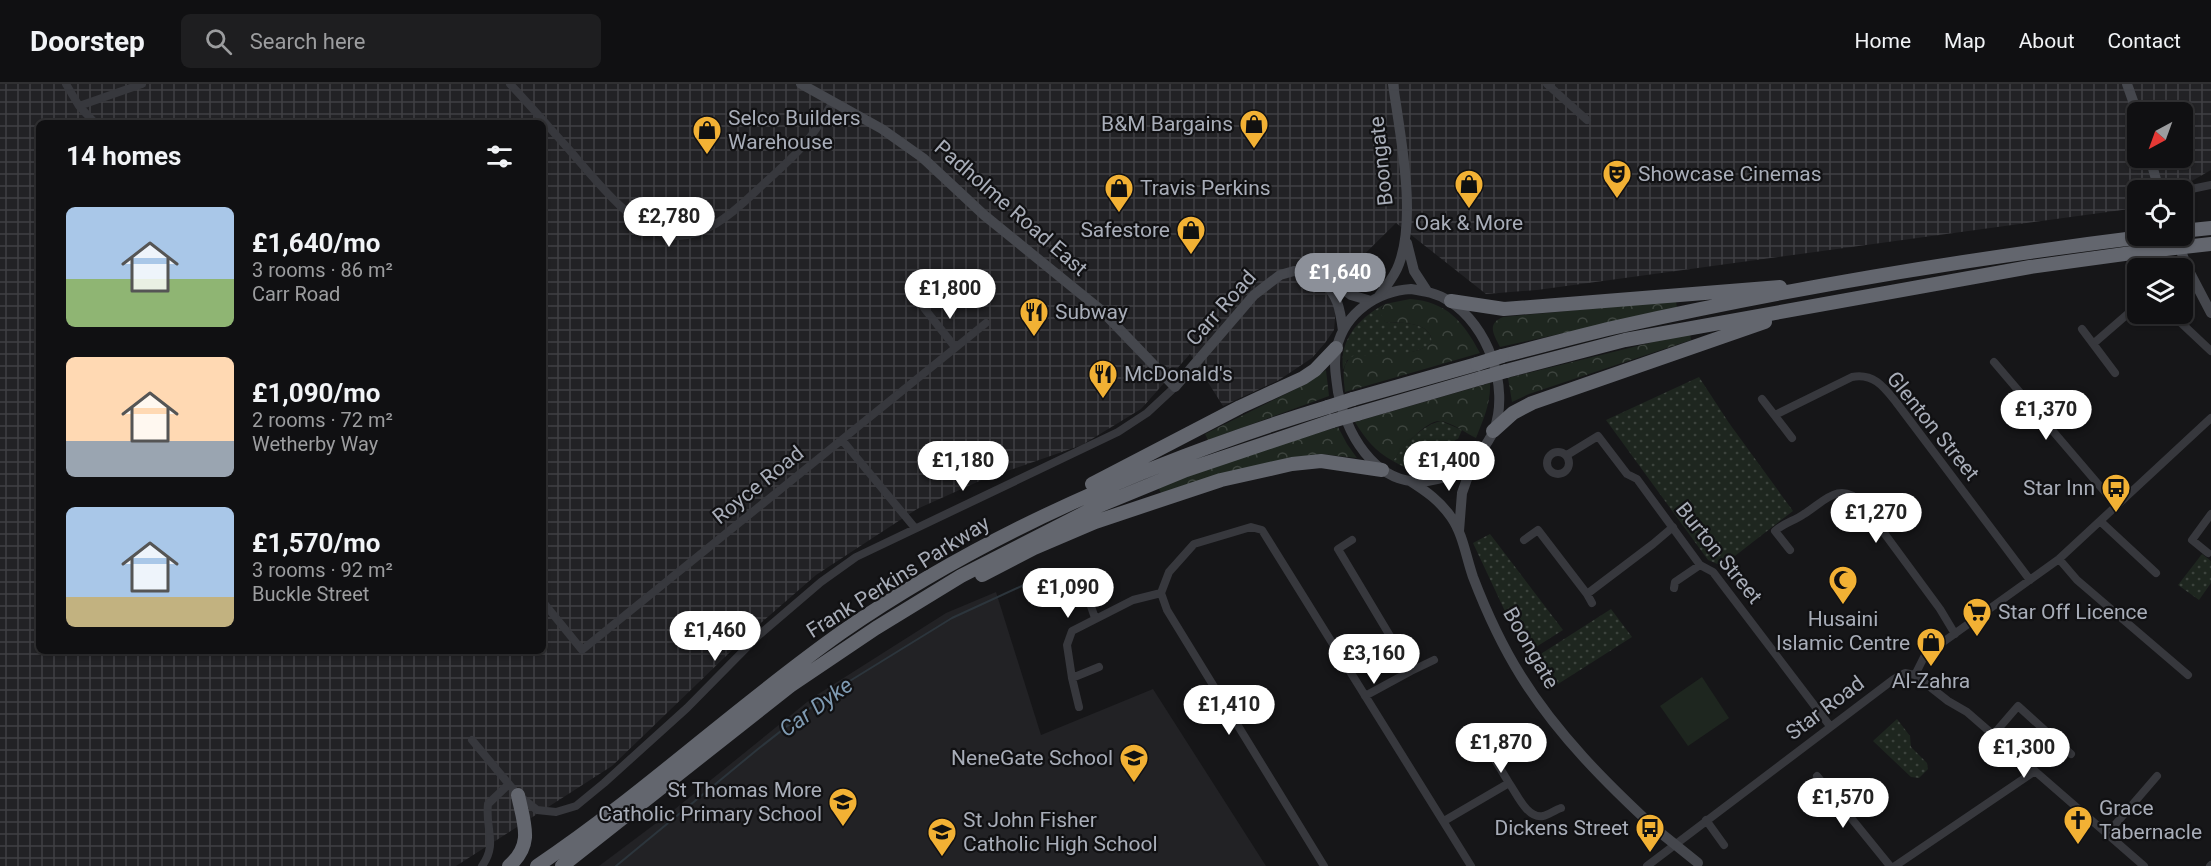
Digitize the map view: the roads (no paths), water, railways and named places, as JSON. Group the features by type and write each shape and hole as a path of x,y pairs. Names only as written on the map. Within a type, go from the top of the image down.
{"highway":[{"path":"2193,230 2210,228"},
{"path":"1144,465 1328,406 1502,356 1620,326 1848,281 2025,252 2127,239"},
{"path":"1493,431 1513,413 1532,403 1806,307 2030,267 2211,244"},
{"path":"1451,302 1503,309 1848,281"},
{"name":"Frank Perkins Parkway","path":"562,866 790,686 876,628 932,593 999,556 1096,507 1137,489 1256,445 1481,378 1625,340 1806,307"},
{"path":"1144,465 1240,407 1303,378 1315,370 1336,348"},
{"path":"876,628 915,611 1034,548 1095,522 1221,480 1292,464 1334,462 1382,470"},
{"name":"Frank Perkins Parkway","path":"537,866 599,821 744,705 843,632 924,580 1001,537 1065,506 1094,483 1144,465"},
{"path":"509,866 523,849 526,837 514,790"}],"street":[{"path":"66,84 79,106 92,120"},
{"path":"79,106 142,84"},
{"path":"510,84 542,120"},
{"name":"Padholme Road East","path":"801,84 882,129 923,158 984,215 1102,311 1175,387"},
{"name":"Boongate","path":"1393,84 1406,194 1406,234 1409,256 1414,271 1427,291"},
{"path":"1547,84 1587,120"},
{"path":"2127,84 2133,102"},
{"path":"546,124 618,204 640,221 668,235 686,235 705,229 723,219 743,203 800,149 816,130 833,102"},
{"path":"2193,188 2211,184"},
{"name":"Boongate","path":"1375,298 1399,264 1406,234"},
{"path":"2179,246 2194,282 2211,313"},
{"name":"Carr Road","path":"472,740 514,790 537,810 556,812 576,806 687,708 759,635 821,582 856,558 1118,432 1147,413 1175,387 1248,302 1270,281 1294,271 1309,272 1331,280 1351,295 1375,298"},
{"path":"1319,276 1333,291 1343,331"},
{"path":"1398,290 1427,291 1451,302 1475,325 1488,349 1494,367 1498,398 1493,431 1473,462 1463,470 1434,480 1410,481 1382,470 1363,451 1344,414 1336,376 1336,348 1343,331 1357,313 1375,298 1398,290"},
{"path":"924,308 956,347"},
{"path":"2093,344 2127,315"},
{"name":"Royce Road","path":"546,606 582,650 986,323"},
{"path":"2182,324 2211,351"},
{"path":"2082,329 2113,369 2118,359"},
{"path":"1994,362 2116,505"},
{"name":"Glenton Street","path":"1775,415 1852,377 1861,375 1874,379 1896,402 2030,580"},
{"path":"1762,399 1792,438"},
{"path":"2144,866 1967,712 1948,701 1915,675 1925,655 2059,559 2211,418"},
{"name":"Burton Street","path":"1567,456 1598,436 1627,474 1637,479 1700,564 1713,572 1830,726"},
{"path":"842,440 915,528"},
{"name":"Boongate","path":"1459,531 1462,493 1473,462"},
{"name":"Boongate","path":"1410,481 1441,505 1459,531 1467,558 1497,633 1532,694 1582,756 1656,830 1700,865"},
{"path":"1790,550 1775,531 1834,494 1850,494 1857,498 1940,609 1955,634"},
{"path":"1812,509 1818,518"},
{"path":"2208,553 2192,540 2211,514"},
{"path":"2100,521 2156,573"},
{"path":"1587,594 1673,526"},
{"path":"1324,866 1167,610 1161,593 1169,572 1194,544 1251,527 1256,527 1267,536 1472,866"},
{"path":"1524,540 1538,530 1592,603"},
{"path":"1352,540 1338,549 1411,671"},
{"path":"2059,559 2077,580 2188,675"},
{"path":"1674,588 1675,582 1700,564"},
{"path":"1083,583 1095,618"},
{"path":"1079,707 1067,645 1072,631 1133,600 1161,593"},
{"path":"1365,696 1434,660"},
{"path":"1072,678 1099,667"},
{"name":"Star Road","path":"1647,866 1899,675 1905,673 1915,675"},
{"path":"1993,735 2018,706 2072,754"},
{"path":"1480,735 1528,811 1534,816 1543,816 1561,808"},
{"path":"1895,866 2035,771"},
{"path":"1817,776 1890,866"},
{"path":"2107,834 2157,776"},
{"path":"1444,821 1509,783"},
{"path":"482,866 489,856 491,840 486,818 488,804 514,790"},
{"path":"1820,801 1830,793"},
{"path":"1706,820 1724,845"}],"waterway":[{"name":"Car Dyke","path":"616,866 827,695 952,618 1037,579"}],"place":[{"name":"B&M Bargains","path":"1254,150"},
{"name":"Selco Builders Warehouse","path":"707,156"},
{"name":"Showcase Cinemas","path":"1617,200"},
{"name":"Oak & More","path":"1469,210"},
{"name":"Travis Perkins","path":"1119,214"},
{"name":"Safestore","path":"1191,256"},
{"name":"Subway","path":"1034,338"},
{"name":"McDonald's","path":"1103,400"},
{"name":"Star Inn","path":"2116,514"},
{"name":"Husaini Islamic Centre","path":"1843,606"},
{"name":"Star Off Licence","path":"1977,638"},
{"name":"Al-Zahra","path":"1931,668"},
{"name":"NeneGate School","path":"1134,784"},
{"name":"St Thomas More Catholic Primary School","path":"843,828"},
{"name":"Grace Tabernacle","path":"2078,846"},
{"name":"Dickens Street","path":"1650,854"},
{"name":"St John Fisher Catholic High School","path":"942,858"}]}
